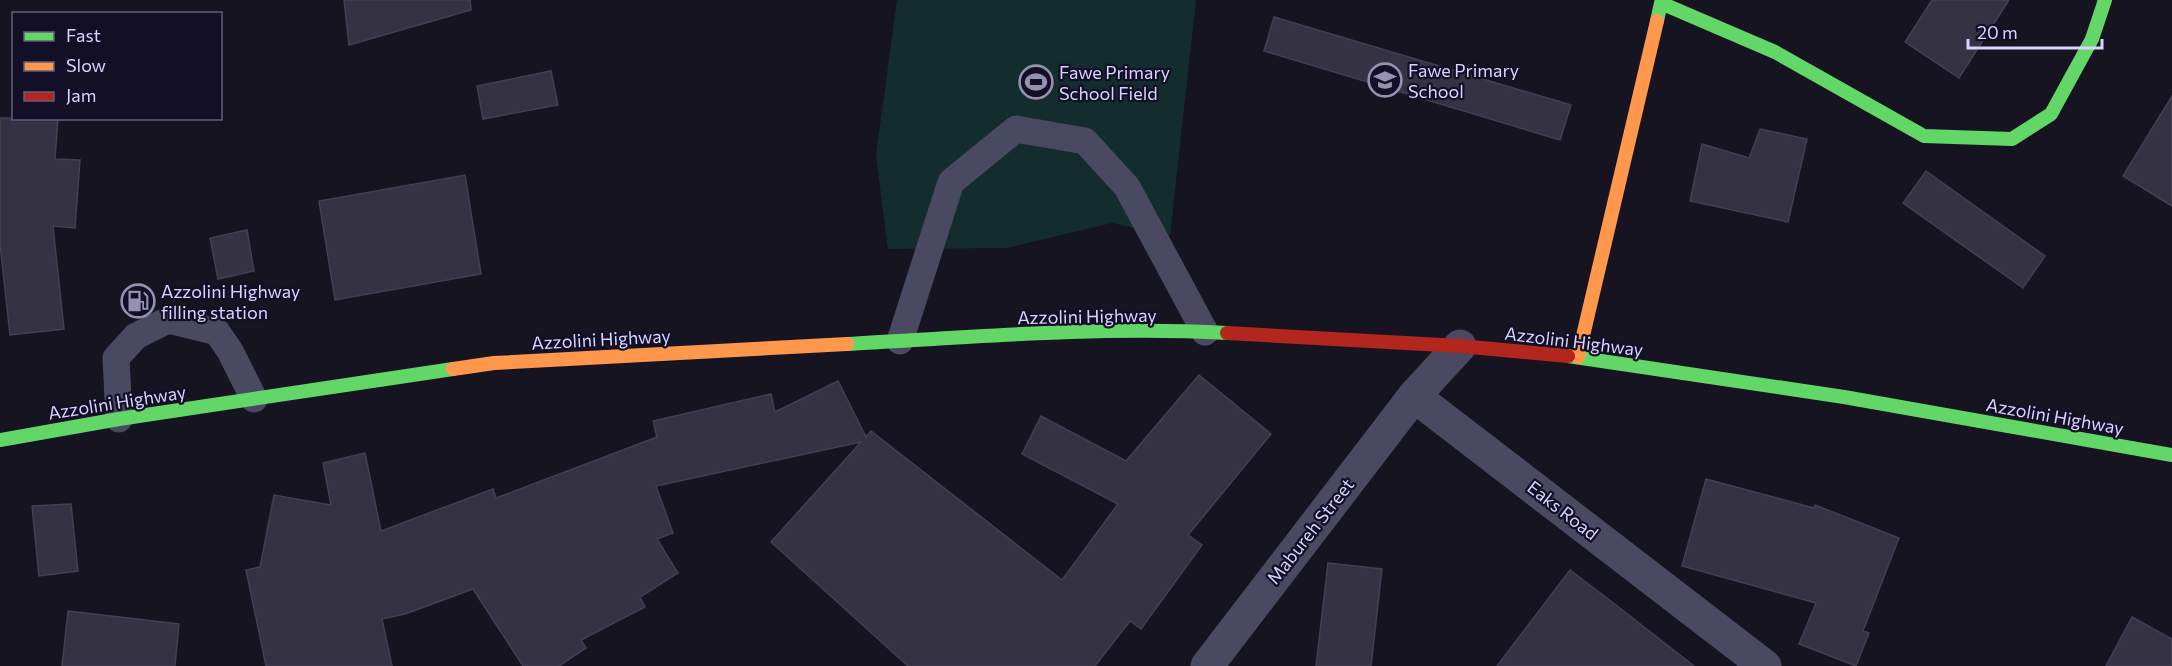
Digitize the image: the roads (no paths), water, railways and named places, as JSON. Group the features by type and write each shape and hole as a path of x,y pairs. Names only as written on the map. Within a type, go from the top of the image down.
{"main road":[{"path":"1578,357 1659,2 1775,52 1924,136 2012,139 2051,114 2092,39 2105,0"},
{"name":"Azzolini Highway","path":"0,440 119,419 494,363 900,341 1118,332 1205,332 1460,346 1578,357 1844,397 2172,455"}],"street":[{"path":"1414,396 1460,346"},
{"name":"Mabureh Street","path":"1207,666 1414,396"},
{"name":"Eaks Road","path":"1414,396 1765,666"}],"lane":[{"path":"900,341 951,182 1016,129 1085,141 1127,187 1205,332"},
{"path":"119,419 116,358 136,336 168,320 217,332 231,351 254,399"}],"place":[{"name":"Fawe Primary School","path":"1385,80"},
{"name":"Fawe Primary School Field","path":"1036,82"},
{"name":"Azzolini Highway filling station","path":"138,301"}]}
